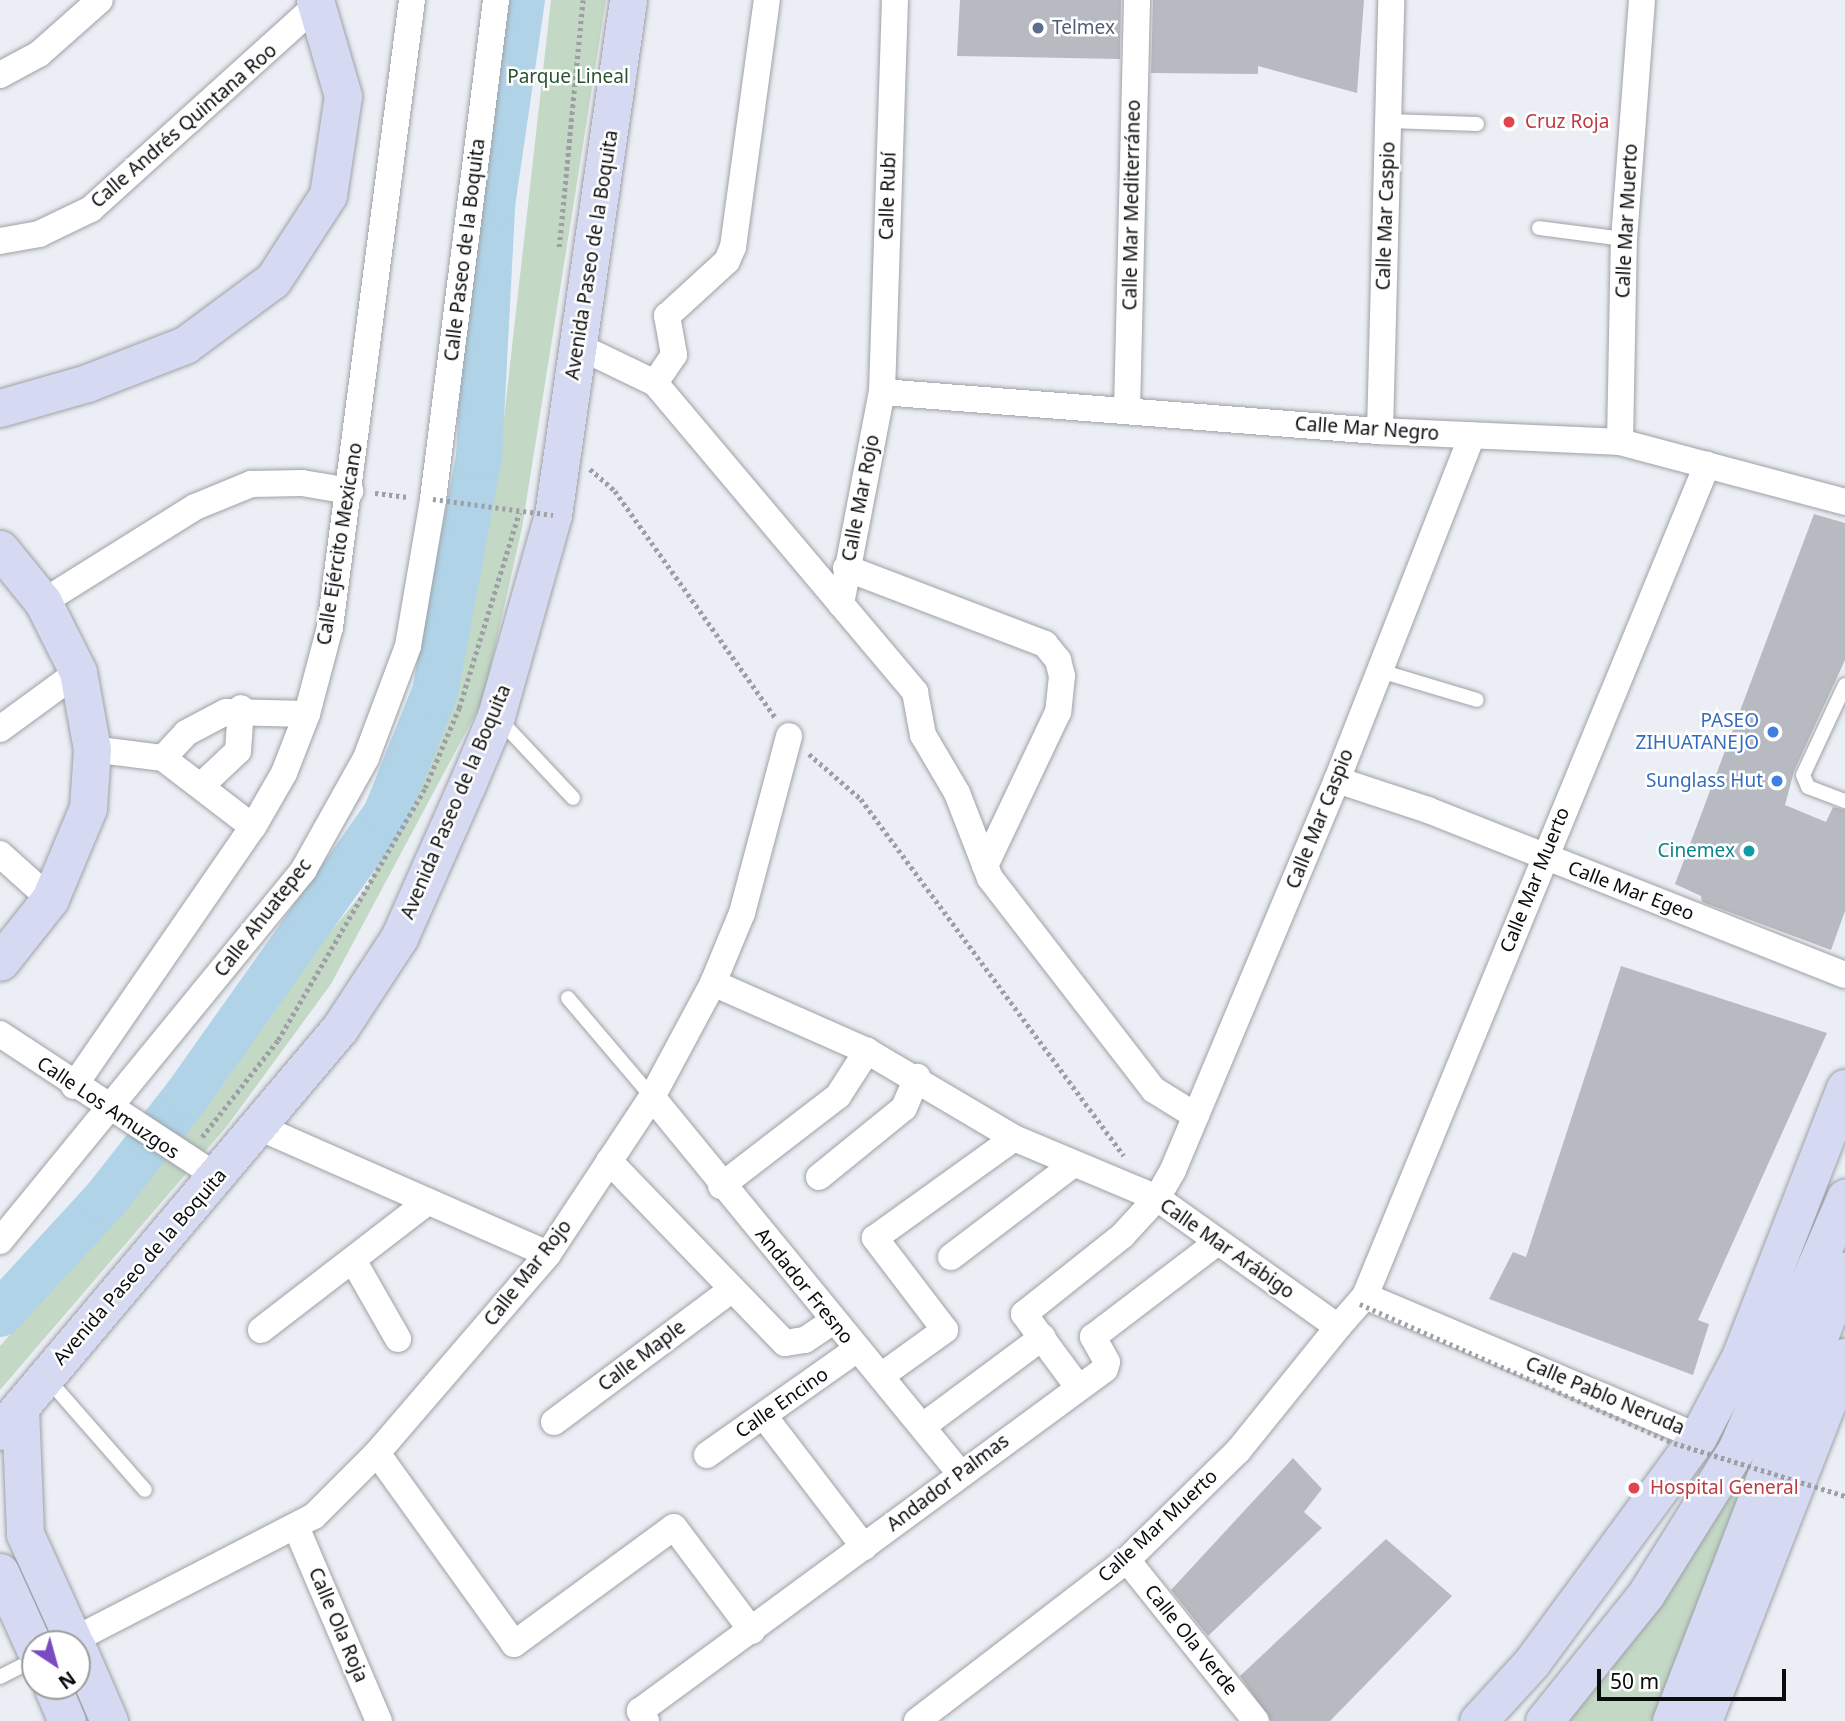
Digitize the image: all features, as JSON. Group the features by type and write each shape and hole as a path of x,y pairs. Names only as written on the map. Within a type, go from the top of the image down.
{"main road":[{"path":"0,408 87,383 185,345 273,280 328,195 343,96 316,3"},
{"name":"Avenida Paseo de la Boquita","path":"10,1419 261,1128 340,1028 399,938 496,716 552,514 565,449 574,344 634,9"},
{"path":"0,549 43,602 78,672 92,749 88,808 50,898 0,962"},
{"path":"1478,1721 1532,1662 1698,1437 1740,1357 1845,1088"},
{"path":"1808,1181 1845,1191"},
{"path":"1544,1721 1646,1594 1736,1450 1845,1198"},
{"path":"1703,1721 1791,1453 1845,1270"},
{"path":"1671,1721 1791,1453 1845,1357"},
{"path":"10,1419 24,1534 67,1630"},
{"path":"0,1572 26,1630"},
{"path":"91,1682 109,1721"},
{"path":"58,1700 67,1721"}],"street":[{"path":"0,75 39,54 100,0"},
{"name":"Calle Ejército Mexicano","path":"74,1086 253,827 284,773 307,714 330,627 350,491 412,0"},
{"name":"Calle Paseo de la Boquita","path":"433,499 496,0"},
{"path":"655,383 674,355 667,316 720,268 733,247 767,0"},
{"name":"Calle Rubí","path":"882,392 895,0"},
{"name":"Calle Mar Mediterráneo","path":"1127,410 1137,0"},
{"name":"Calle Mar Caspio","path":"1380,431 1391,0"},
{"name":"Calle Mar Muerto","path":"1620,442 1624,239 1642,0"},
{"name":"Calle Andrés Quintana Roo","path":"0,241 39,234 92,209 316,3"},
{"path":"574,344 655,383 915,692 923,735 957,793 985,866 1032,939 1154,1090 1193,1123"},
{"name":"Calle Mar Negro","path":"882,392 1380,431 1620,442 1845,502"},
{"name":"Calle Mar Rojo","path":"841,604 882,392"},
{"name":"Calle Mar Caspio","path":"1157,1198 1173,1170 1337,779 1377,670 1472,435"},
{"name":"Calle Mar Muerto","path":"1363,1300 1707,465"},
{"path":"43,602 195,507 251,484 302,483 350,491"},
{"name":"Calle Ahuatepec","path":"0,1241 304,869 366,758 408,646 433,499"},
{"path":"846,568 1045,645 1058,660 1058,712 985,866"},
{"path":"0,729 78,672"},
{"path":"163,758 207,719 241,708 307,714"},
{"path":"203,784 238,751 241,708"},
{"name":"Calle Mar Rojo","path":"91,1635 297,1529 377,1453 548,1254 652,1097 713,983 742,913 789,736"},
{"path":"92,749 163,758 203,784 253,827"},
{"name":"Calle Mar Egeo","path":"1337,779 1843,968"},
{"path":"0,854 50,898"},
{"name":"Calle Mar Arábigo","path":"713,983 867,1051 917,1077 1014,1138 1072,1165 1157,1198 1214,1244 1338,1327"},
{"name":"Calle Los Amuzgos","path":"0,1034 139,1130 219,1178"},
{"path":"721,1186 845,1090 867,1051"},
{"path":"819,1177 904,1108 917,1077"},
{"name":"Andador Fresno","path":"652,1097 721,1186 959,1472"},
{"path":"261,1128 548,1254"},
{"path":"881,1376 945,1330 875,1238 1014,1138"},
{"path":"609,1161 785,1343 805,1340 833,1321"},
{"path":"951,1256 1072,1165"},
{"path":"1077,1388 1024,1314 1122,1236 1157,1198"},
{"path":"261,1330 427,1202"},
{"name":"Andador Palmas","path":"643,1716 959,1472 1077,1388 1107,1362 1094,1343 1099,1330 1214,1244"},
{"path":"353,1260 398,1339"},
{"name":"Calle Maple","path":"554,1422 731,1290"},
{"path":"1338,1327 1363,1300 1698,1437"},
{"name":"Calle Mar Muerto","path":"917,1721 1126,1560 1238,1451 1338,1327"},
{"path":"923,1426 1043,1337"},
{"name":"Calle Encino","path":"707,1455 856,1350"},
{"path":"764,1416 864,1547"},
{"path":"377,1453 513,1644 674,1527 752,1631"},
{"name":"Calle Ola Roja","path":"297,1529 379,1721"},
{"name":"Calle Ola Verde","path":"1126,1560 1256,1721"}],"lane":[{"path":"1389,121 1477,124"},
{"path":"1539,228 1624,239"},
{"path":"1377,670 1477,700"},
{"path":"1845,685 1803,775 1808,787 1845,801"},
{"path":"496,716 573,798"},
{"path":"568,998 652,1097"},
{"path":"45,1376 145,1490"},
{"path":"0,1677 21,1666"}],"path":[{"path":"565,449 615,491 789,736 861,799 1034,1040 1157,1198"},
{"path":"350,491 552,514"},
{"name":"Calle Pablo Neruda","path":"1363,1300 1674,1443 1845,1496"}],"green space":[{"name":"Parque Lineal","path":"551,0 606,0 522,528 483,700 331,984 227,1126 0,1390 0,1346 78,1258 196,1099 367,887 432,757 500,454"},
{"path":"1761,1445 1654,1721 1555,1721 1731,1477"}],"building":[{"name":"Telmex","path":"960,0 1121,0 1120,59 957,56"},
{"path":"1153,0 1364,0 1357,93 1258,66 1258,74 1151,73"},
{"name":"PASEO ZIHUATANEJO","path":"1814,514 1845,523 1845,660 1794,771 1785,805 1826,822 1833,807 1845,810 1845,911 1831,950 1702,902 1701,896 1675,884"},
{"path":"1621,966 1827,1033 1698,1320 1709,1324 1693,1375 1489,1299 1513,1252 1526,1257"},
{"path":"1293,1458 1322,1489 1304,1512 1322,1528 1208,1636 1171,1590"},
{"path":"1386,1539 1452,1596 1330,1721 1271,1721 1240,1676"}],"waterway":[{"path":"0,1314 105,1200 188,1094 386,814 435,692 479,457 492,205 522,0"}],"place":[{"name":"Telmex","path":"1038,28"},
{"name":"Cruz Roja","path":"1509,122"},
{"name":"PASEO ZIHUATANEJO","path":"1773,732"},
{"name":"Sunglass Hut","path":"1777,781"},
{"name":"Cinemex","path":"1749,851"},
{"name":"Hospital General","path":"1634,1488"}]}
